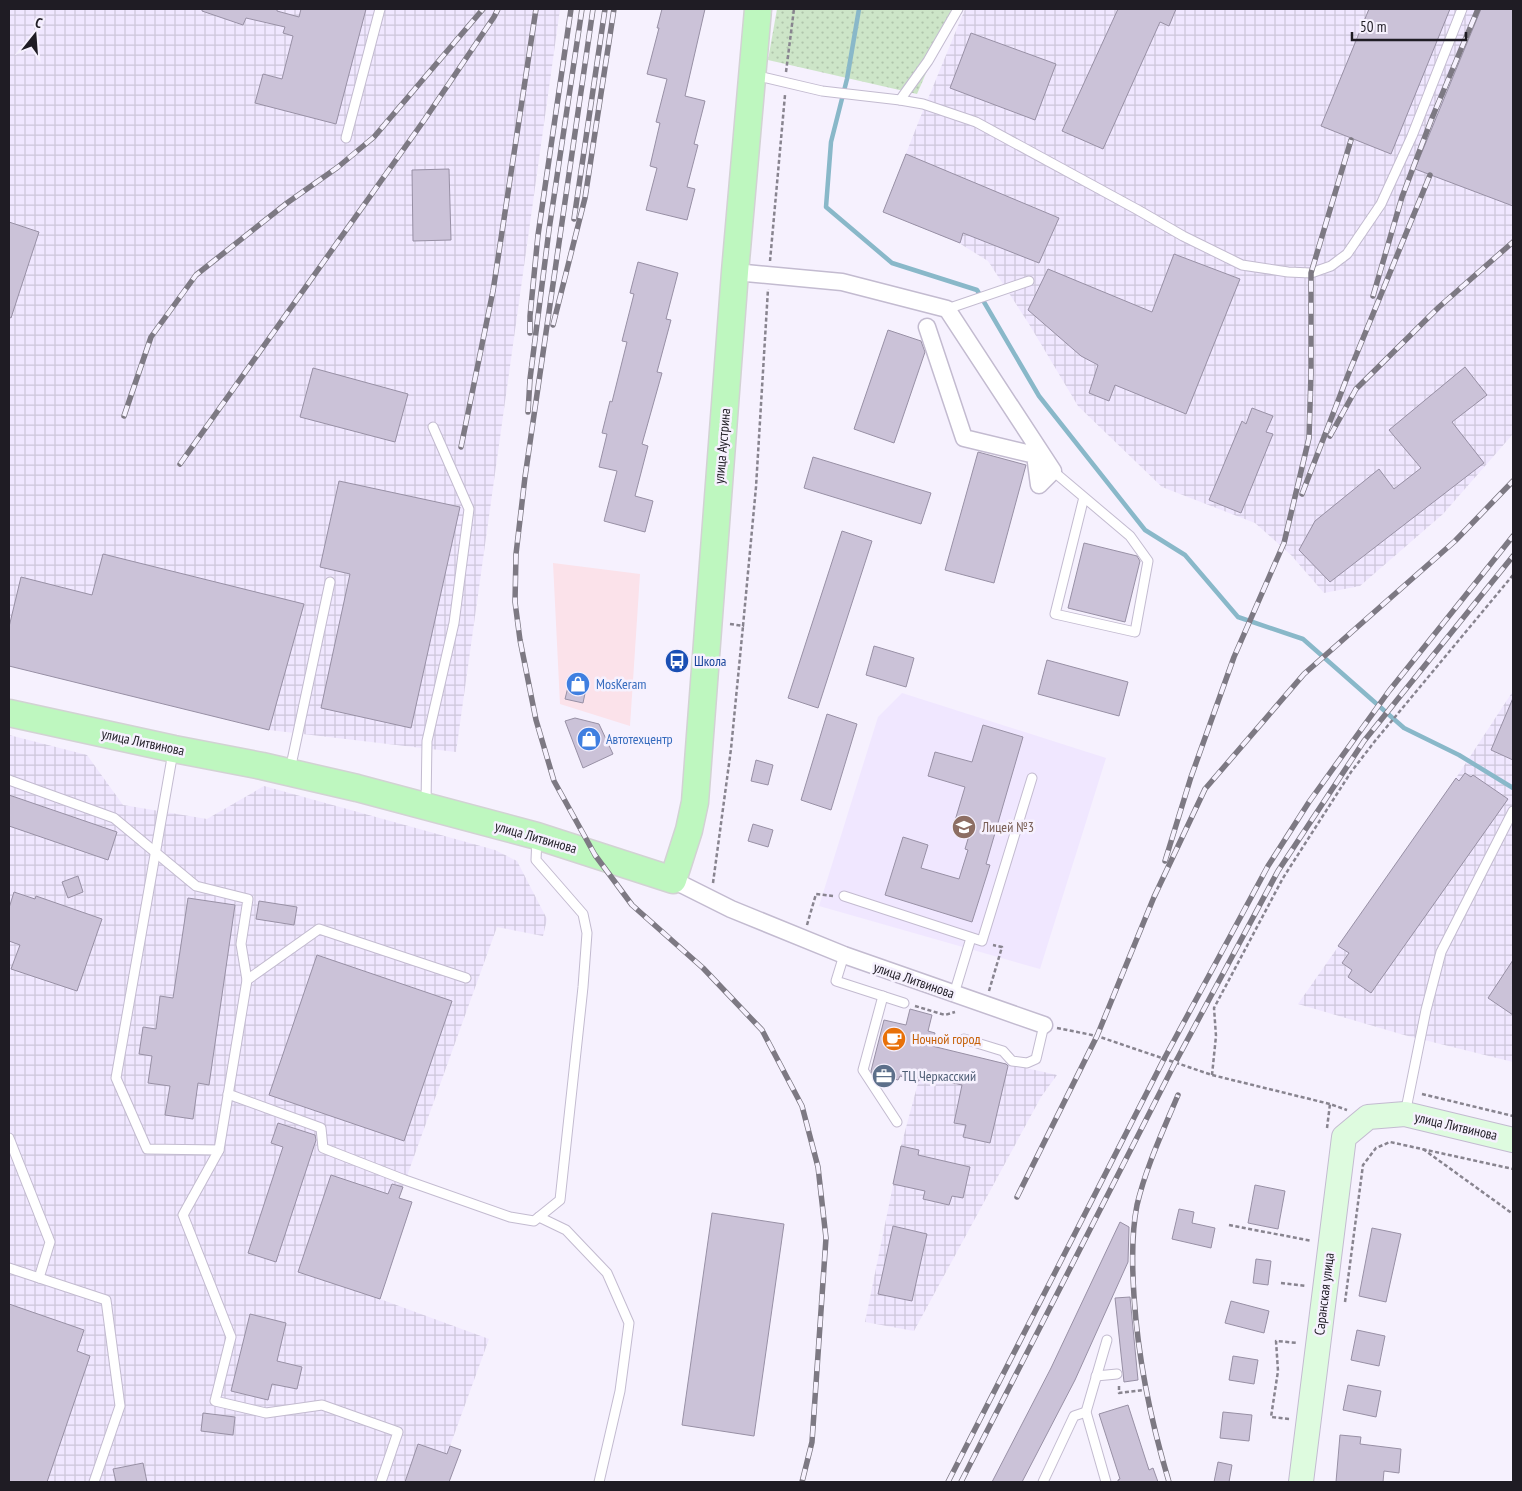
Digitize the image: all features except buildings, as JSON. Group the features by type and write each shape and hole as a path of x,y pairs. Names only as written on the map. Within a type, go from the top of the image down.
{"main road":[{"name":"улица Аустрина","path":"673,880 689,830 695,802 735,272 758,9"},
{"name":"улица Литвинова","path":"9,713 290,772 537,836 673,880"},
{"name":"улица Литвинова","path":"1368,1117 1405,1114 1513,1140"},
{"name":"Саранская улица","path":"1301,1482 1344,1137 1368,1117"}],"street":[{"path":"735,272 842,282 947,309 1053,471 1040,485 1035,454 964,438 927,327"},
{"name":"улица Литвинова","path":"673,880 731,909 844,955 1044,1025"}],"lane":[{"path":"346,138 380,9"},
{"path":"900,100 928,61 958,9"},
{"path":"752,75 822,91 923,104 976,122 1183,236 1242,265 1288,272 1311,273 1331,266 1347,254 1381,204 1412,136 1462,9"},
{"path":"947,309 1029,281"},
{"path":"426,807 427,741 454,624 469,509 433,427"},
{"path":"1053,471 1074,488 1081,494 1088,500 1130,536 1148,561 1135,632 1055,614 1072,542 1081,506 1084,496"},
{"path":"290,772 330,582"},
{"path":"174,749 116,1078 147,1148 219,1150"},
{"path":"844,896 982,941 1032,778"},
{"path":"9,780 114,818 196,886 248,899 241,944 247,980 219,1150 183,1215 231,1337 216,1401 266,1413 322,1405 398,1432 381,1482"},
{"path":"1405,1114 1440,952 1513,811"},
{"path":"228,1094 321,1128 323,1148 396,1177 510,1216 534,1221 560,1200 587,933 583,914 536,860 537,836"},
{"path":"247,980 319,929 466,978"},
{"path":"954,994 971,938"},
{"path":"844,955 836,982 904,1002"},
{"path":"883,996 863,1070 897,1122"},
{"path":"964,1040 1003,1051 1012,1061 1027,1063 1036,1059 1044,1025"},
{"path":"9,1138 50,1242 39,1278"},
{"path":"539,1217 566,1230 607,1273 629,1323 620,1391 599,1482"},
{"path":"9,1268 106,1300 120,1406 94,1482"},
{"path":"1106,1482 1086,1412 1107,1340"},
{"path":"1096,1376 1117,1374"},
{"path":"1042,1482 1074,1416 1086,1412"}],"path":[{"path":"711,898 731,749 756,487 768,275 786,68 794,9"},
{"path":"1212,1075 1216,1036 1214,1008 1283,878 1351,772 1404,705 1513,575"},
{"path":"710,621 743,626"},
{"path":"803,938 816,894 844,896"},
{"path":"982,941 1002,947 985,1004"},
{"path":"1044,1025 1097,1036 1212,1075 1330,1104 1368,1117"},
{"path":"1411,1091 1513,1116"},
{"path":"1344,1307 1363,1165 1376,1148 1390,1142 1513,1169"},
{"path":"1422,1148 1513,1214"},
{"path":"1230,1225 1312,1241"},
{"path":"1281,1283 1306,1286"},
{"path":"1289,1419 1271,1417 1278,1371 1276,1341 1298,1343"},
{"path":"1117,1374 1119,1393 1143,1390"}],"shaded area":[{"path":"9,9 560,9 456,752 269,730 9,666"},
{"path":"965,9 1513,9 1513,434 1443,514 1360,586 1324,593 1291,555 1255,523 1162,487 1078,406 1029,324 988,261 959,243 883,212"},
{"path":"553,563 640,574 630,726 560,704"},
{"path":"1513,691 1513,1062 1404,1035 1298,1004 1456,778"},
{"name":"Лицей №3","path":"902,693 1106,758 1040,969 819,906 878,717"},
{"path":"9,735 87,755 123,805 207,819 264,786 495,850 517,861 547,919 543,936 497,927 399,1198 412,1202 380,1299 489,1339 450,1446 461,1450 449,1482 9,1482"},
{"path":"928,1046 1057,1075 1041,1097 914,1331 865,1322 901,1146"}],"green space":[{"path":"777,9 954,9 917,94 768,60"}],"waterway":[{"path":"859,9 847,79 831,142 826,207 892,263 977,290 1039,396 1145,530 1185,555 1238,617 1303,639 1404,728 1459,755 1513,788"}],"railway":[{"path":"124,416 151,337 196,275 287,203 338,167 374,137 483,9"},
{"path":"180,464 425,119 498,9"},
{"path":"461,447 493,291 536,9"},
{"path":"530,333 538,235 571,9"},
{"path":"528,412 530,379 549,230 582,9"},
{"path":"593,9 525,477 516,554 515,602 520,640 536,720 554,781 595,855 632,905 703,968 762,1030 802,1106 818,1167 826,1238 812,1442 802,1482"},
{"path":"574,219 605,9"},
{"path":"553,325 585,198 614,9"},
{"path":"1373,296 1402,197 1432,118 1478,9"},
{"path":"1165,861 1191,777 1234,657 1284,543 1309,438 1311,273 1351,140"},
{"path":"1302,494 1348,375 1430,175"},
{"path":"1330,436 1356,389 1439,307 1513,242"},
{"path":"1017,1197 1097,1036 1154,897 1205,789 1304,674 1455,541 1513,481"},
{"path":"948,1482 1164,1059 1268,866 1309,802 1389,691 1513,536"},
{"path":"961,1482 1175,1063 1278,871 1364,741 1513,556"},
{"path":"1169,1482 1156,1436 1142,1367 1133,1285 1132,1250 1135,1216 1145,1177 1178,1095"}],"place":[{"name":"Школа","path":"677,661"},
{"name":"MosKeram","path":"578,684"},
{"name":"Автотехцентр","path":"589,739"},
{"name":"Лицей №3","path":"964,827"},
{"name":"Ночной город","path":"894,1039"},
{"name":"ТЦ Черкасский","path":"884,1076"}]}
